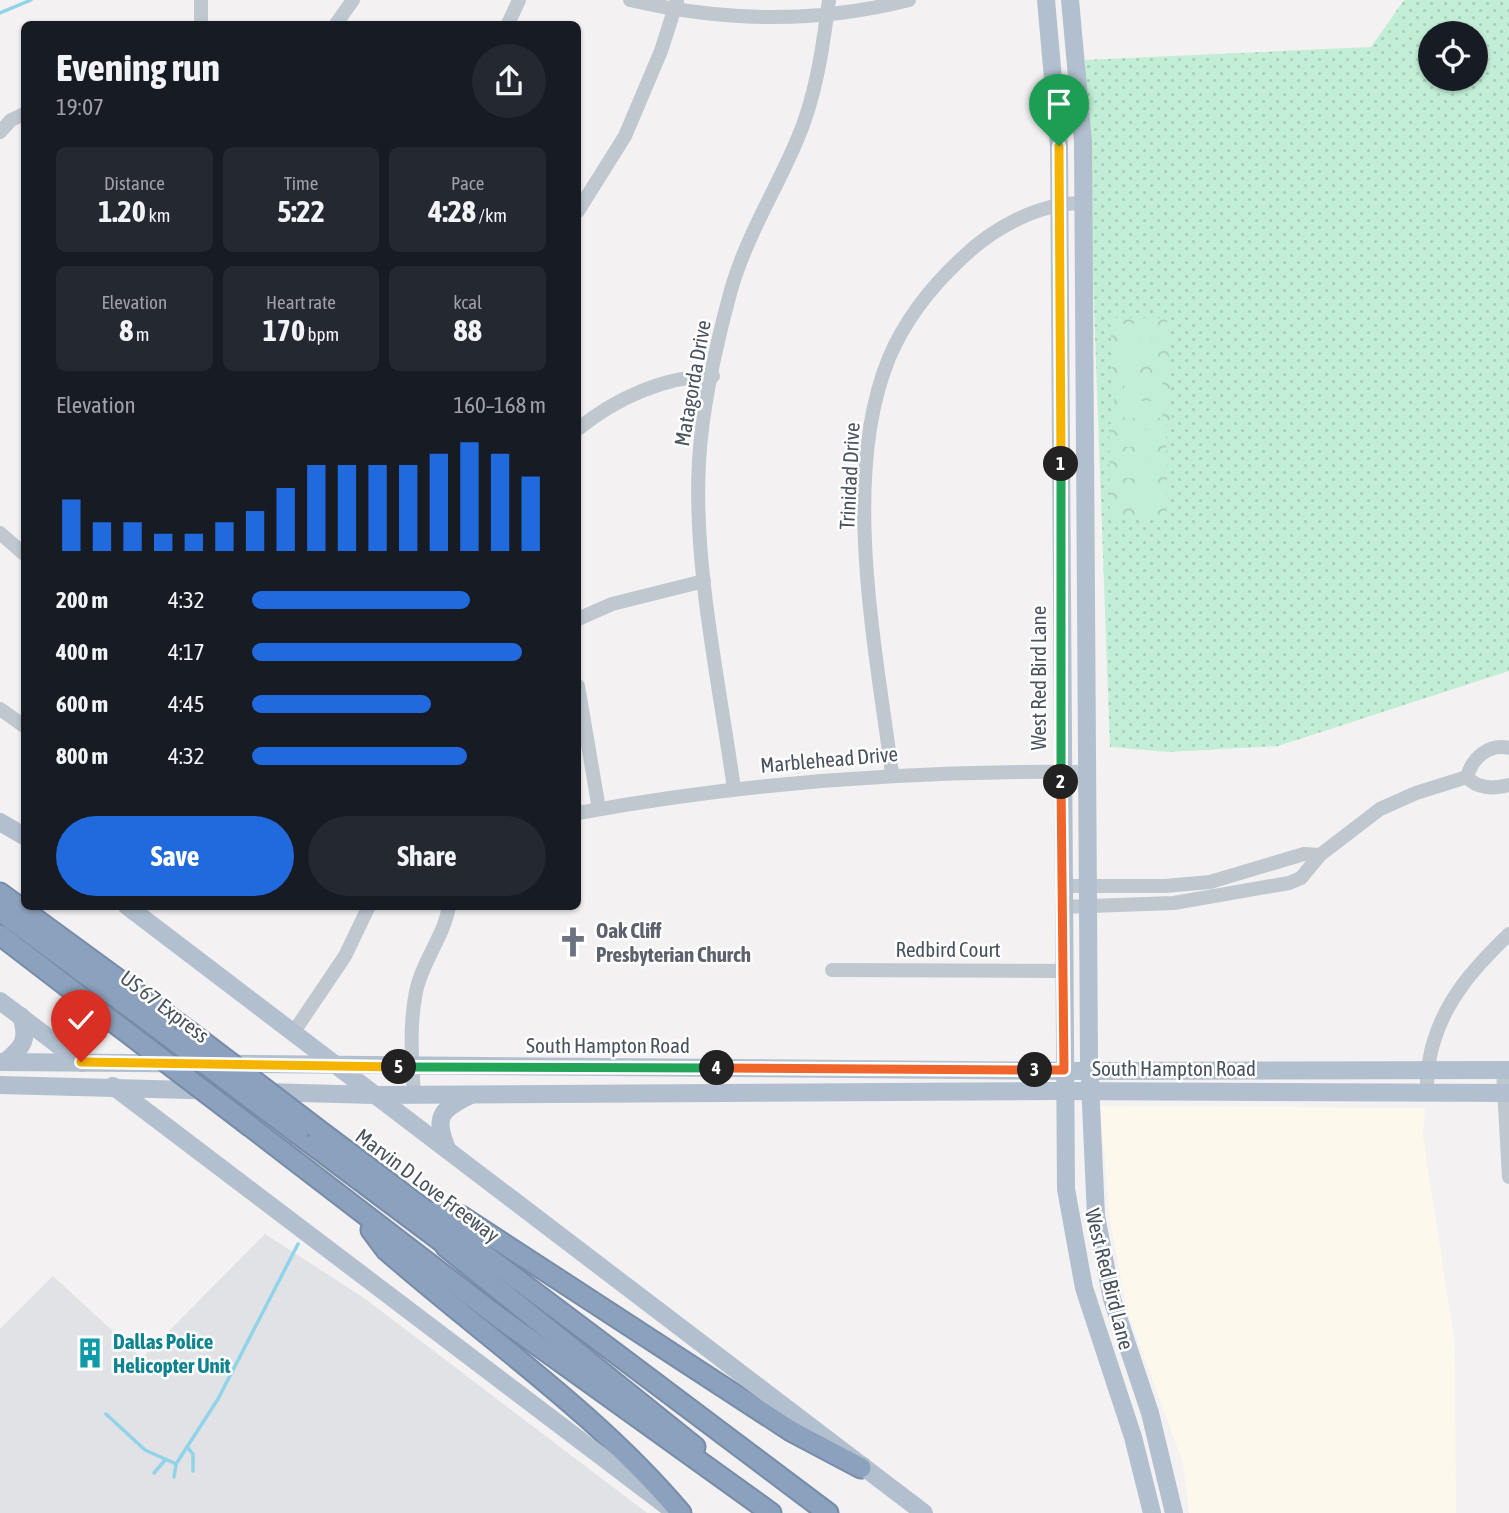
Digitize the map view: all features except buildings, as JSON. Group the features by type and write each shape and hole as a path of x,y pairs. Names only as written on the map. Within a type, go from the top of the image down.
{"highway":[{"name":"Marvin D Love Freeway","path":"0,893 21,910"},
{"name":"Marvin D Love Freeway","path":"21,910 307,1131 425,1212 828,1513"},
{"name":"US 67 Express","path":"0,911 177,1033"},
{"path":"0,935 251,1127 358,1213 638,1419 767,1510"},
{"path":"307,1131 404,1213 672,1426 767,1510"},
{"path":"425,1212 461,1216 791,1431 861,1468"},
{"path":"358,1213 386,1250 566,1401 655,1481 679,1513"},
{"path":"404,1213 782,1488 811,1498"}],"main road":[{"name":"West Red Bird Lane","path":"1046,0 1059,146 1060,202 1061,772 1067,1199 1075,1250 1095,1327 1133,1437 1152,1513"},
{"name":"West Red Bird Lane","path":"1070,0 1082,130 1089,1071 1096,1216 1103,1261 1118,1321 1150,1413 1174,1513"},
{"path":"1061,731 1087,731"},
{"path":"0,822 21,834"},
{"name":"Marvin D Love Freeway","path":"132,910 923,1513"},
{"path":"0,1001 679,1513"},
{"path":"2,1062 25,1042 26,1032 21,1016"},
{"name":"South Hampton Road","path":"2,1062 1089,1071 1506,1070"},
{"path":"686,1068 687,1093"},
{"path":"751,1069 751,1092"},
{"name":"South Hampton Road","path":"0,1085 375,1095 1064,1091 1507,1093"},
{"path":"447,1149 438,1128 443,1112 448,1106 475,1093"},
{"path":"414,1095 424,1132"},
{"path":"1095,1327 1118,1321"}],"street":[{"path":"201,0 201,21"},
{"path":"338,21 353,0"},
{"path":"509,21 519,0"},
{"path":"630,0 676,4 743,18 857,13 909,0"},
{"name":"Matagorda Drive","path":"734,789 704,581 699,462 713,376 740,264 798,138 814,82 829,0"},
{"path":"581,206 625,136 645,95 676,4"},
{"path":"0,132 11,120 21,115"},
{"name":"Trinidad Drive","path":"892,774 869,583 865,506 869,429 880,384 900,336 917,308 947,272 988,237 1029,213 1060,202 1083,202"},
{"path":"581,427 603,412 654,386 690,377 713,376"},
{"path":"0,533 21,551"},
{"path":"581,619 612,604 704,581"},
{"path":"581,704 599,809"},
{"path":"0,709 21,724"},
{"path":"1509,748 1489,748 1470,767 1468,777 1471,782 1486,787 1509,785"},
{"name":"Marblehead Drive","path":"581,812 734,789 892,774 1087,772"},
{"path":"1062,886 1269,886 1301,878 1320,855 1380,809 1416,793 1468,777"},
{"path":"1062,907 1165,903 1304,854 1320,855"},
{"path":"1259,869 1269,886"},
{"path":"1165,886 1165,903"},
{"path":"293,1033 345,956 367,910"},
{"path":"414,1095 411,1031 416,991 426,961 447,922 449,910"},
{"path":"1426,1092 1432,1044 1450,1003 1475,967 1509,934"},
{"name":"Redbird Court","path":"832,970 1063,971"},
{"path":"1506,1070 1509,1177"}],"shaded area":[{"path":"1100,1106 1425,1108 1423,1136 1455,1344 1456,1513 1189,1513 1183,1463 1127,1311 1110,1221"},
{"path":"265,1234 364,1298 647,1513 0,1513 0,1329 53,1276 142,1358"}],"green space":[{"path":"1404,0 1509,0 1509,671 1278,746 1169,752 1110,747 1085,60 1371,47"},
{"path":"1110,318 1167,318 1172,423 1166,424 1167,519 1110,520 1109,424 1115,423"},
{"path":"1158,323 1158,341 1120,341 1120,324"},
{"path":"1120,346 1158,346 1158,364 1120,364"},
{"path":"1124,376 1162,376 1162,393 1124,394"},
{"path":"1124,401 1162,401 1162,418 1124,418"},
{"path":"1120,430 1158,430 1158,447 1120,447"},
{"path":"1120,461 1158,461 1158,478 1120,478"},
{"path":"1120,490 1158,490 1158,507 1120,508"}],"waterway":[{"path":"0,13 31,0"},
{"path":"174,1477 176,1464 218,1399 298,1244"},
{"path":"106,1414 145,1450 176,1464"},
{"path":"187,1447 193,1454 193,1471"},
{"path":"154,1473 166,1459"}],"place":[{"name":"Oak Cliff Presbyterian Church","path":"573,942"},
{"name":"Dallas Police Helicopter Unit","path":"90,1353"}],"route":[{"path":"81,1062 412,1067 1064,1070 1059,146"}]}
